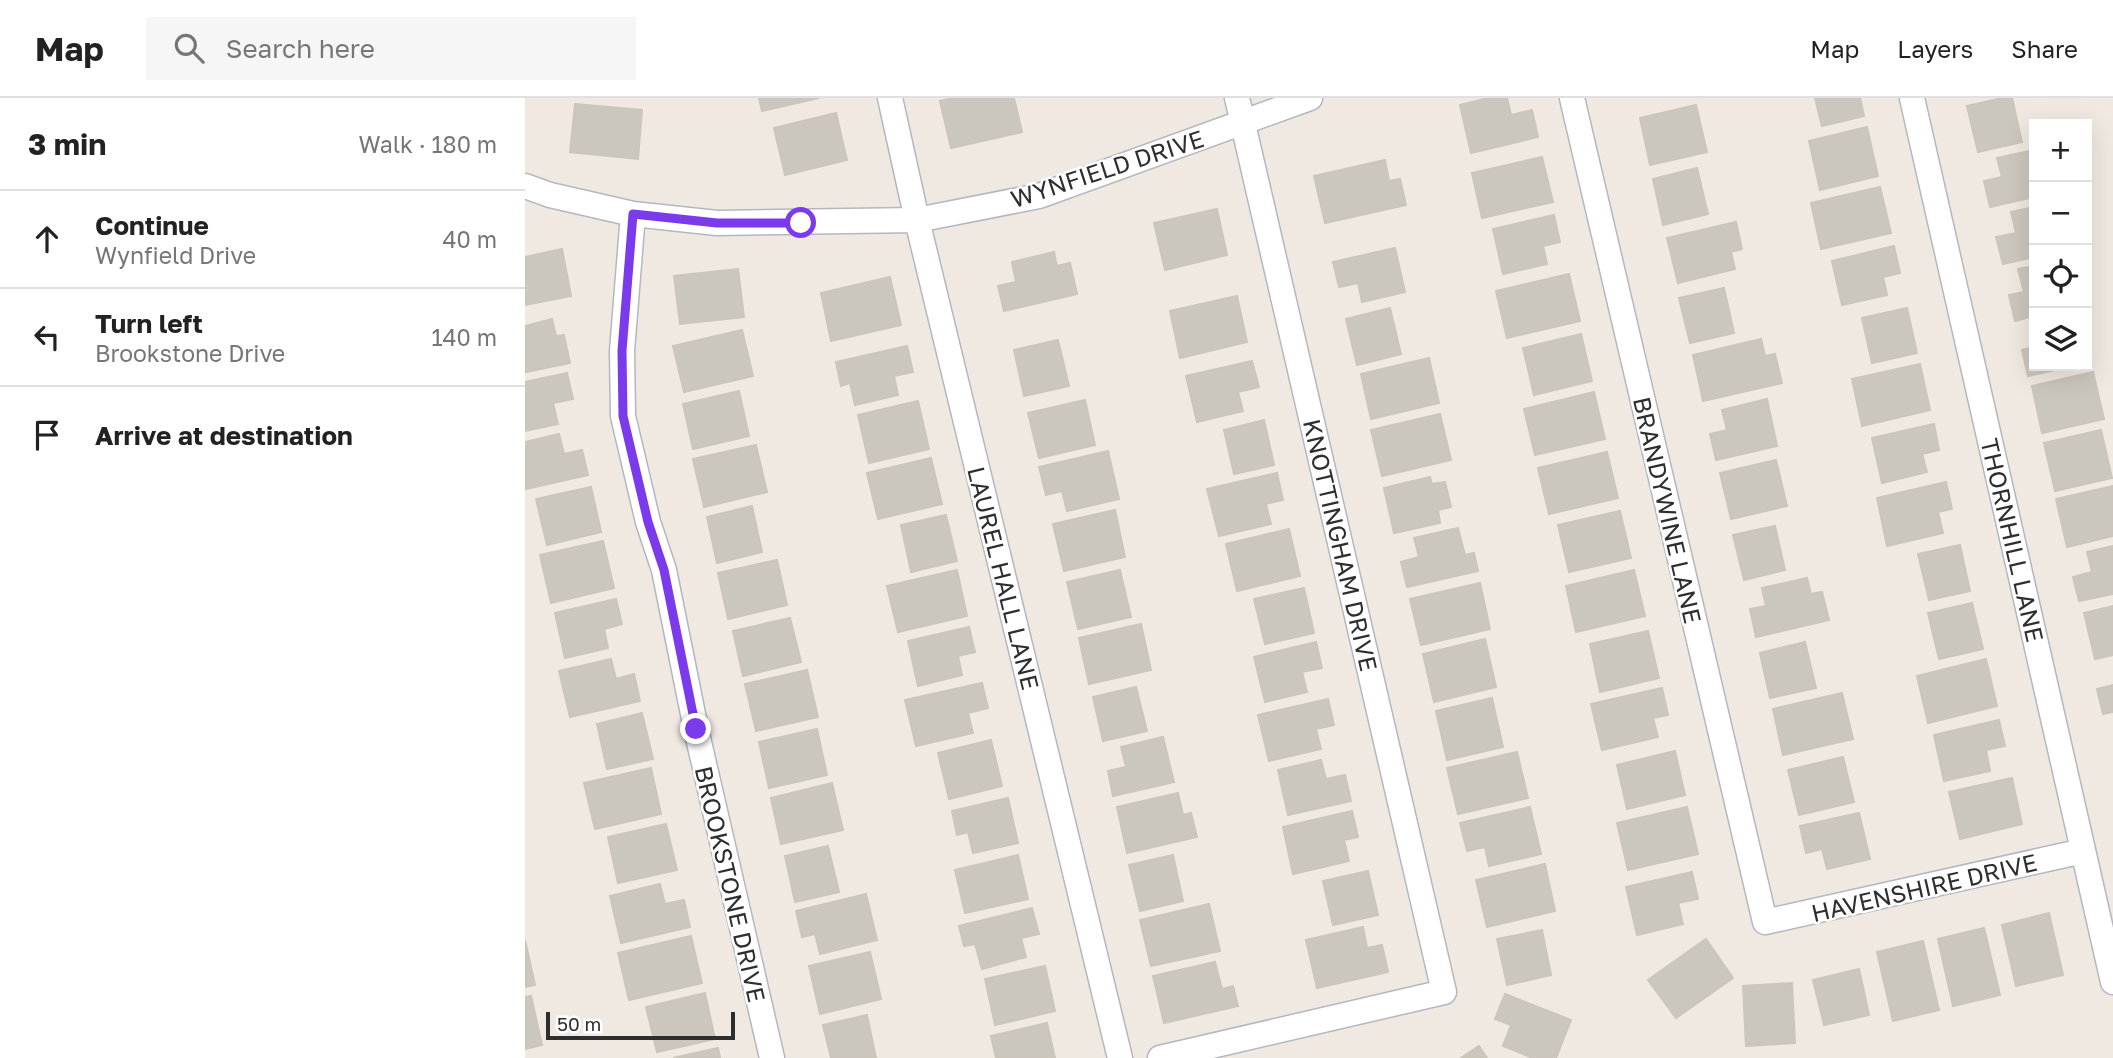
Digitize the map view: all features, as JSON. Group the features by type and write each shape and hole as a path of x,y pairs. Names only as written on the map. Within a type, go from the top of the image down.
{"street":[{"name":"LAUREL HALL LANE","path":"890,98 917,220 1120,1058"},
{"name":"KNOTTINGHAM DRIVE","path":"1160,1058 1444,992 1237,98"},
{"name":"WYNFIELD DRIVE","path":"525,186 550,195 633,214 717,223 917,220 1039,195 1310,98"},
{"name":"BRANDYWINE LANE","path":"1572,98 1765,922"},
{"name":"THORNHILL LANE","path":"1912,98 2113,982"},
{"name":"BROOKSTONE DRIVE","path":"633,214 622,351 623,416 648,522 664,570 696,729 772,1058"},
{"name":"HAVENSHIRE DRIVE","path":"1765,922 2083,851"}],"building":[{"path":"759,98 819,98 762,111"},
{"path":"953,98 1014,98 1022,132 951,148 940,101"},
{"path":"1488,98 1507,98 1511,115 1532,110 1538,137 1471,153 1460,105"},
{"path":"1815,98 1860,98 1864,116 1822,126"},
{"path":"2012,98 2022,142 1978,152 1967,106"},
{"path":"575,104 642,110 638,159 570,152"},
{"path":"1696,105 1707,152 1650,165 1640,118"},
{"path":"836,113 847,160 785,175 774,128"},
{"path":"1867,127 1878,176 1820,190 1809,141"},
{"path":"2029,151 2029,198 1990,207 1984,181 2002,177 1997,158"},
{"path":"1542,157 1553,202 1482,218 1472,173"},
{"path":"1385,160 1389,181 1400,179 1406,205 1325,223 1314,176"},
{"path":"1697,168 1708,214 1663,225 1653,179"},
{"path":"1880,187 1891,233 1821,249 1811,203"},
{"path":"2029,208 2029,258 2003,264 1996,237 2016,233 2011,212"},
{"path":"1217,209 1227,255 1165,270 1154,223"},
{"path":"1554,215 1560,242 1543,246 1547,264 1503,274 1493,229"},
{"path":"1736,222 1742,249 1731,252 1735,269 1678,283 1667,238"},
{"path":"1894,246 1900,273 1883,277 1887,295 1842,305 1832,261"},
{"path":"1395,248 1405,292 1362,302 1358,283 1339,287 1333,262"},
{"path":"562,249 571,296 525,305 525,257"},
{"path":"1054,252 1057,266 1070,263 1077,294 1004,311 998,286 1016,282 1012,262"},
{"path":"2029,267 2029,317 2015,321 2009,295 2024,292 2018,269"},
{"path":"738,269 744,317 680,324 674,276"},
{"path":"1569,274 1580,321 1507,338 1496,291"},
{"path":"890,277 901,325 831,341 821,293"},
{"path":"1724,288 1734,333 1690,343 1679,298"},
{"path":"1237,296 1247,342 1180,358 1170,311"},
{"path":"1390,308 1401,354 1357,365 1346,319"},
{"path":"1907,308 1917,353 1872,363 1862,318"},
{"path":"552,319 556,336 564,335 570,363 526,372 525,326"},
{"path":"742,330 753,376 684,392 673,346"},
{"path":"1581,334 1592,381 1534,395 1523,348"},
{"path":"1761,339 1765,356 1775,354 1782,383 1703,401 1693,355"},
{"path":"1058,340 1069,386 1024,396 1014,350"},
{"path":"907,346 913,372 894,376 898,395 855,405 850,383 841,386 836,362"},
{"path":"2029,348 2029,371 2050,371 2028,376 2022,350"},
{"path":"1429,358 1439,403 1371,419 1361,374"},
{"path":"1252,361 1259,387 1238,392 1243,411 1197,422 1186,376"},
{"path":"1920,364 1930,410 1862,426 1852,379"},
{"path":"2093,372 2104,419 2042,433 2032,386"},
{"path":"567,373 573,399 553,403 558,424 525,431 525,382"},
{"path":"739,391 749,436 693,449 683,404"},
{"path":"1594,392 1605,439 1535,455 1524,409"},
{"path":"1767,399 1777,446 1716,460 1710,434 1727,430 1722,410"},
{"path":"1085,400 1095,445 1039,458 1028,413"},
{"path":"918,401 929,449 869,463 858,415"},
{"path":"1440,414 1451,460 1382,476 1371,430"},
{"path":"1264,420 1274,465 1234,474 1224,430"},
{"path":"1934,424 1939,450 1922,454 1927,472 1882,483 1872,438"},
{"path":"2101,430 2112,478 2055,491 2044,443"},
{"path":"559,434 564,454 582,450 588,475 526,489 525,442"},
{"path":"756,445 767,492 704,507 693,459"},
{"path":"1108,451 1119,499 1067,511 1062,491 1046,495 1039,467"},
{"path":"1607,452 1618,498 1549,514 1538,468"},
{"path":"931,458 942,504 878,519 867,473"},
{"path":"1776,460 1787,506 1731,519 1720,473"},
{"path":"1277,473 1283,500 1266,504 1271,524 1219,536 1207,489"},
{"path":"1430,477 1432,484 1445,482 1451,507 1438,510 1440,523 1394,533 1384,488"},
{"path":"1946,482 1952,509 1938,512 1943,533 1887,546 1877,498"},
{"path":"2113,486 2113,536 2067,547 2056,499"},
{"path":"591,487 601,532 547,545 536,499"},
{"path":"752,506 762,552 717,563 707,517"},
{"path":"1115,510 1125,557 1064,571 1053,524"},
{"path":"1620,511 1631,558 1569,572 1558,525"},
{"path":"946,515 957,561 911,572 901,525"},
{"path":"1775,526 1785,570 1744,580 1733,535"},
{"path":"1458,528 1465,555 1474,553 1478,571 1407,587 1401,562 1419,557 1414,538"},
{"path":"1289,529 1300,576 1237,591 1226,544"},
{"path":"603,541 614,588 551,603 540,555"},
{"path":"1960,545 1970,591 1929,600 1918,554"},
{"path":"2113,546 2113,594 2079,601 2073,577 2092,572 2087,552"},
{"path":"777,560 787,605 728,619 718,573"},
{"path":"957,570 967,616 898,632 887,586"},
{"path":"1120,570 1131,617 1078,629 1067,582"},
{"path":"1634,570 1645,616 1576,632 1566,586"},
{"path":"1807,578 1811,594 1822,592 1829,620 1756,637 1750,609 1766,606 1762,588"},
{"path":"1480,583 1490,629 1421,645 1410,599"},
{"path":"1304,588 1314,633 1265,644 1254,599"},
{"path":"616,599 622,624 604,629 608,648 565,658 555,613"},
{"path":"1972,603 1983,649 1939,659 1928,613"},
{"path":"2113,606 2113,655 2095,659 2084,613"},
{"path":"790,618 801,662 743,676 733,631"},
{"path":"1141,624 1151,670 1089,684 1079,638"},
{"path":"969,627 975,652 958,656 962,675 918,686 908,641"},
{"path":"1648,631 1659,678 1600,692 1590,644"},
{"path":"1485,639 1496,687 1434,702 1423,654"},
{"path":"1316,642 1322,668 1302,672 1307,692 1265,702 1254,657"},
{"path":"1805,642 1816,688 1770,698 1760,653"},
{"path":"611,659 616,679 634,674 640,701 570,717 559,671"},
{"path":"1986,659 1997,706 1928,723 1917,676"},
{"path":"807,670 818,717 756,731 745,684"},
{"path":"982,683 988,708 968,713 973,733 916,746 905,700"},
{"path":"2113,685 2113,712 2103,714 2097,689"},
{"path":"1136,687 1147,731 1103,741 1093,697"},
{"path":"1662,688 1668,715 1653,718 1658,737 1602,750 1591,704"},
{"path":"1842,693 1853,739 1783,755 1773,709"},
{"path":"1492,698 1503,747 1447,760 1436,711"},
{"path":"1328,699 1334,725 1316,729 1321,749 1269,761 1258,715"},
{"path":"642,713 653,759 607,769 597,724"},
{"path":"1999,720 2005,746 1986,750 1990,771 1944,781 1934,735"},
{"path":"817,729 827,775 769,788 759,742"},
{"path":"1163,737 1174,782 1113,796 1108,771 1126,767 1121,747"},
{"path":"991,740 1002,786 949,799 938,753"},
{"path":"1675,751 1685,795 1627,809 1617,765"},
{"path":"1517,752 1528,798 1458,814 1447,768"},
{"path":"1843,757 1854,802 1799,815 1788,770"},
{"path":"1321,760 1326,779 1345,775 1351,801 1288,815 1278,770"},
{"path":"651,768 661,814 595,829 584,783"},
{"path":"2012,778 2022,824 1960,839 1949,792"},
{"path":"832,783 843,830 781,844 771,798"},
{"path":"1178,793 1183,815 1191,813 1197,837 1127,853 1117,807"},
{"path":"1008,798 1018,843 973,853 968,832 957,835 952,811"},
{"path":"1530,807 1541,854 1489,866 1485,847 1467,851 1460,823"},
{"path":"1687,807 1698,854 1628,870 1617,823"},
{"path":"1352,811 1358,837 1344,840 1349,861 1293,874 1283,827"},
{"path":"1859,813 1870,859 1827,869 1822,849 1806,853 1800,826"},
{"path":"666,824 677,870 618,883 608,837"},
{"path":"828,846 839,892 795,902 785,856"},
{"path":"1018,855 1028,899 965,913 955,870"},
{"path":"1173,855 1183,901 1140,911 1129,865"},
{"path":"1545,864 1555,911 1487,927 1476,880"},
{"path":"1368,871 1378,915 1333,925 1323,881"},
{"path":"1692,872 1698,899 1678,903 1683,924 1637,935 1626,887"},
{"path":"660,884 665,904 684,900 690,927 621,943 610,896"},
{"path":"866,894 877,940 820,954 815,934 802,937 796,911"},
{"path":"1209,904 1220,951 1151,966 1140,920"},
{"path":"1032,908 1039,934 1021,938 1026,957 982,969 975,944 964,946 959,926"},
{"path":"2049,913 2063,975 2016,986 2002,925"},
{"path":"1363,927 1367,948 1382,945 1388,972 1317,988 1306,940"},
{"path":"1984,928 2000,995 1953,1006 1938,939"},
{"path":"1542,930 1551,975 1507,985 1497,939"},
{"path":"691,936 702,983 629,1000 618,953"},
{"path":"1706,939 1733,978 1676,1018 1648,980"},
{"path":"525,940 535,985 525,987"},
{"path":"1923,941 1939,1010 1893,1021 1877,952"},
{"path":"870,952 881,999 820,1014 809,966"},
{"path":"1215,962 1222,989 1233,986 1238,1006 1164,1023 1153,976"},
{"path":"1045,966 1055,1011 995,1025 985,979"},
{"path":"1859,969 1869,1015 1824,1025 1813,980"},
{"path":"1792,983 1795,1043 1746,1046 1743,986"},
{"path":"705,993 715,1039 657,1052 646,1007"},
{"path":"1505,994 1571,1020 1556,1058 1533,1058 1503,1046 1511,1025 1495,1019"},
{"path":"531,996 542,1045 525,1049 525,997"},
{"path":"867,1015 876,1058 831,1058 823,1025"},
{"path":"1047,1023 1055,1058 996,1058 991,1036"},
{"path":"1479,1046 1487,1058 1461,1058"},
{"path":"718,1048 720,1058 673,1058"}],"route":[{"path":"696,729 664,570 648,522 623,416 622,351 633,214 717,223 801,223"}]}
